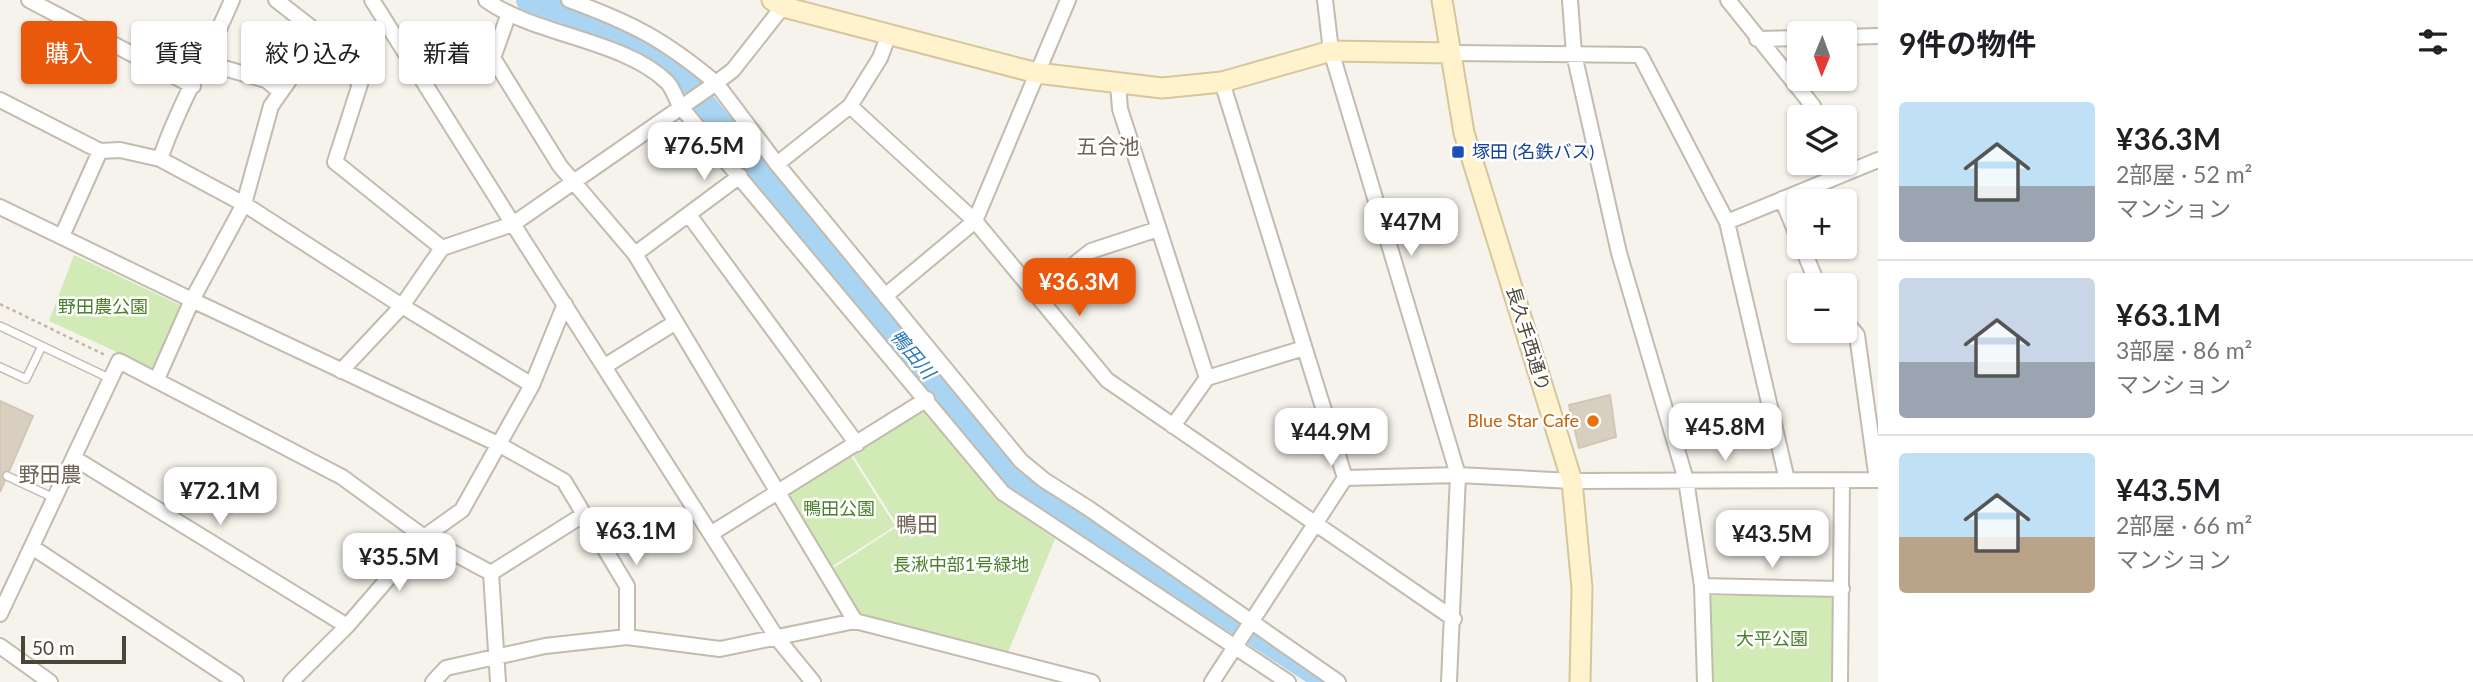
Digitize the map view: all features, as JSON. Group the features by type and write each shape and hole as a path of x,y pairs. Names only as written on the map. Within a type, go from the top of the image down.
{"street":[{"path":"29,0 193,86 176,113 160,159"},
{"path":"224,21 233,0"},
{"path":"276,0 304,21"},
{"path":"372,0 777,638 813,682"},
{"path":"486,0 509,13 630,59 668,83 680,106 1003,493 1288,682"},
{"path":"569,0 620,18 650,33 674,48 716,83 777,164 1021,461 1338,682"},
{"path":"885,296 975,221 1068,0"},
{"path":"1325,0 1331,51 1458,475 1454,619 1449,682"},
{"name":"長久手西通り","path":"1443,0 1464,133 1572,481 1582,588 1580,682"},
{"path":"1570,0 1574,54 1619,253 1686,480 1702,586 1705,682"},
{"path":"1728,0 1812,105"},
{"path":"341,371 402,306 442,248 513,224 716,83 733,70 781,2 1037,73 1161,88 1222,82 1331,51 1640,55 1727,222 1787,480"},
{"path":"509,13 493,58 559,166 635,254 855,621"},
{"path":"777,164 850,106 880,58 889,34"},
{"path":"1857,37 1878,36"},
{"path":"1757,39 1787,38"},
{"path":"227,68 266,80 281,92"},
{"path":"1222,82 1345,478"},
{"path":"157,379 192,300 244,204 271,106 287,84"},
{"path":"360,84 335,162 442,248"},
{"path":"1118,84 1120,109 1208,378"},
{"path":"0,100 100,150 120,150 160,159 244,204 532,386"},
{"path":"850,106 975,221 1107,380 1454,619"},
{"path":"62,236 100,150"},
{"path":"1857,164 1878,160"},
{"path":"1727,222 1782,199 1825,175"},
{"path":"635,254 740,176"},
{"path":"1782,199 1787,211"},
{"path":"0,207 500,445 564,481 627,586 627,637"},
{"path":"689,215 857,444"},
{"path":"1037,294 1091,251 1158,229"},
{"path":"291,682 347,626 424,537 462,510 532,386 565,304"},
{"path":"605,366 676,322"},
{"path":"1345,478 1458,475 1572,481 1877,480 1857,335"},
{"path":"1173,426 1208,378 1304,348"},
{"path":"0,614 119,361 342,477 424,537 491,573"},
{"path":"712,533 927,399"},
{"path":"74,458 347,626"},
{"path":"1212,682 1345,478"},
{"path":"1840,682 1842,480"},
{"path":"491,573 583,515"},
{"path":"32,547 236,682"},
{"path":"491,573 498,682"},
{"path":"1702,586 1842,589"},
{"path":"433,682 446,668 545,646 627,637 720,649 855,621 1092,682"},
{"path":"0,646 50,682"}],"lane":[{"path":"0,326 111,379"},
{"path":"0,367 26,379 42,346"},
{"path":"7,476 55,499"}],"path":[{"path":"0,304 119,361"}],"green space":[{"name":"野田農公園","path":"74,255 182,306 152,368 49,321"},
{"name":"長湫中部1号緑地","path":"927,410 998,500 1055,539 1008,652 855,617 829,571 898,526 851,452"},
{"name":"鴨田公園","path":"849,453 895,526 828,569 785,494"},
{"name":"大平公園","path":"1834,594 1833,682 1712,682 1709,596"}],"building":[{"name":"Blue Star Cafe","path":"1610,395 1616,437 1579,448 1569,405"},
{"path":"0,401 33,416 0,492"}],"waterway":[{"name":"鴨田川","path":"528,0 583,20 646,51 687,83 972,430 1016,478 1327,681"}],"place":[{"name":"塚田 (名鉄バス)","path":"1458,152"},
{"name":"Blue Star Cafe","path":"1593,421"}],"district":[{"name":"五合池","path":"1108,147"},
{"name":"野田農","path":"50,475"},
{"name":"鴨田","path":"917,525"}]}
